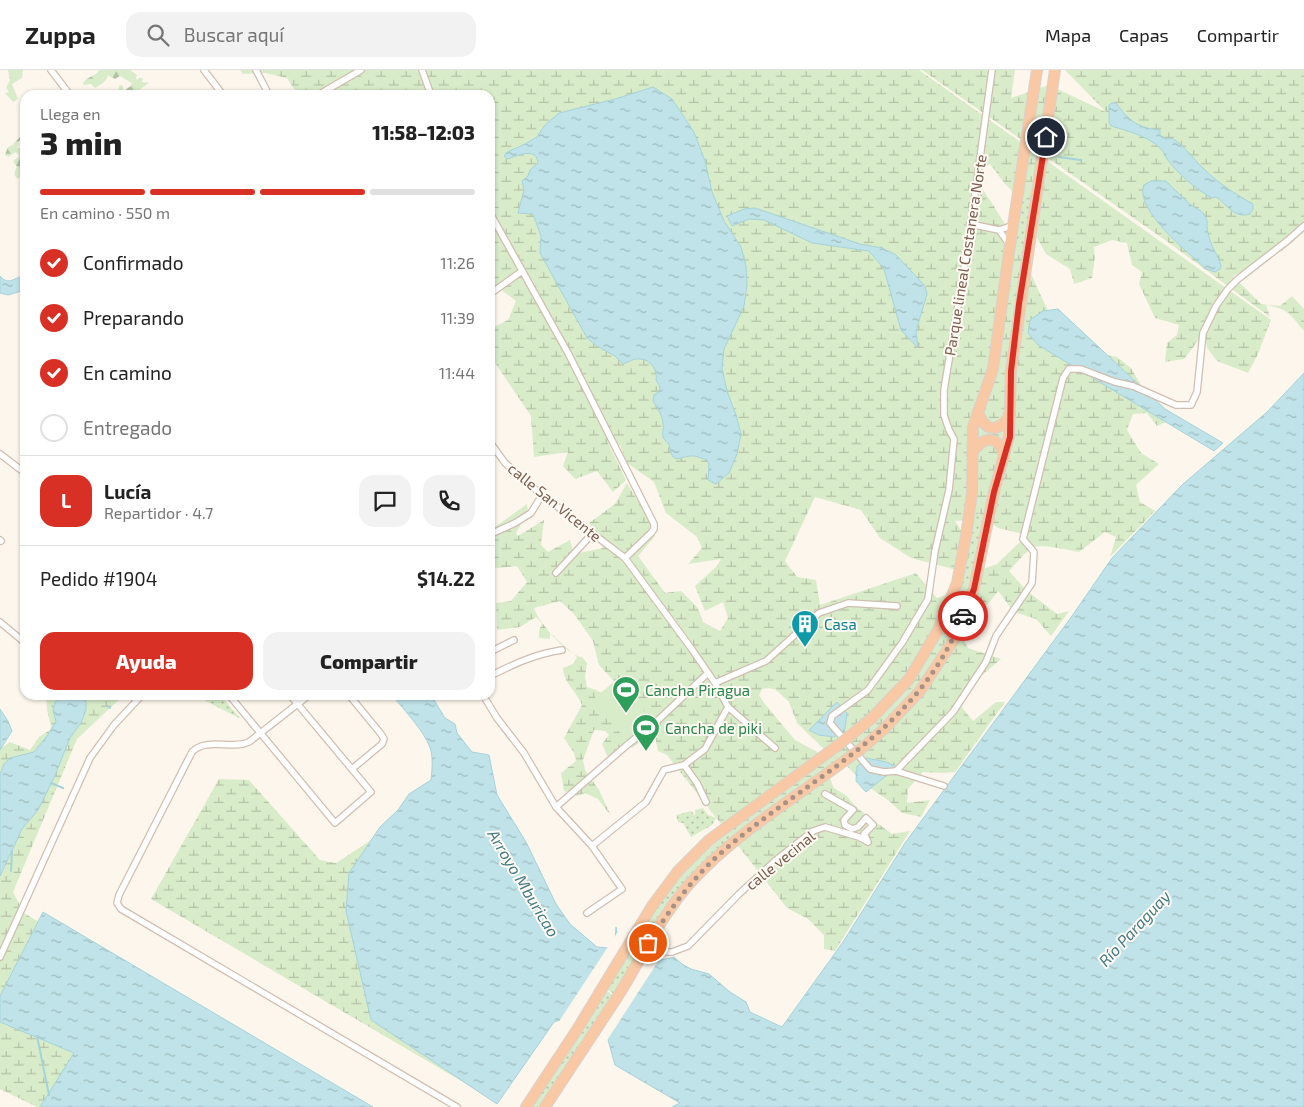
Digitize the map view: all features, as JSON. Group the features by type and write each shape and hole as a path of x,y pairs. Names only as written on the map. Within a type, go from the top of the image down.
{"highway":[{"path":"526,1107 578,1028 652,906 678,871 709,840 872,718 908,679 938,630 956,583 966,536 972,493 973,427 993,369 1010,245 1038,70"},
{"path":"545,1107 621,991 640,956 691,882 721,853 861,749 883,730 920,691 952,641 974,589 994,492 1010,437 1011,371 1019,304 1055,70"},
{"path":"978,411 984,424 989,428 996,428 1006,422 1010,414"},
{"path":"972,454 978,443 988,440 994,441 1000,446 1004,457"}],"street":[{"path":"51,70 66,90"},
{"path":"204,70 219,90"},
{"path":"256,70 266,90"},
{"path":"327,90 361,70"},
{"path":"422,70 429,90"},
{"name":"Parque lineal Costanera Norte","path":"896,771 884,772 870,769 830,723 830,719 868,690 902,643 928,599 935,551 949,490 954,439 944,415 944,390 992,70"},
{"path":"495,223 568,353 654,524 654,529 651,533 625,558"},
{"path":"970,224 999,230 1014,225"},
{"path":"944,786 896,771 953,712 986,662 996,636 1032,583 1034,552 1024,539 1063,378 1069,369 1081,369 1115,382 1134,386 1176,406 1191,405 1197,392 1203,332 1216,306 1238,279 1282,246 1304,226"},
{"path":"999,230 1010,245"},
{"path":"495,290 522,270"},
{"name":"calle San Vicente","path":"495,449 505,463 542,495 625,558 715,683 728,707"},
{"path":"0,454 20,469"},
{"path":"495,532 532,513 542,495"},
{"path":"556,572 593,533"},
{"path":"715,683 766,661 819,613 848,603 897,606"},
{"path":"0,622 20,639"},
{"path":"495,650 514,640"},
{"path":"495,673 520,660 562,650"},
{"path":"556,807 656,722 708,673"},
{"path":"0,958 90,758 114,725 137,700"},
{"path":"233,700 335,823 371,792 294,700"},
{"path":"304,700 243,745 203,745 197,747 192,752 119,895 117,903 121,909 457,1107"},
{"path":"352,769 382,744 384,739 353,700"},
{"path":"486,700 497,718 524,753 556,807 592,846 622,889 587,913"},
{"path":"592,846 646,802 664,770 684,765 705,749 728,707 775,748"},
{"path":"684,765 697,783 706,802"},
{"name":"calle vecinal","path":"664,952 672,952 688,946 739,894 775,861 813,831 825,828 859,837 868,842 864,834 873,825 866,818 858,827 852,829 845,825 844,820 854,810 825,794"}],"green space":[{"path":"8,70 23,70 22,78 12,84 18,99 13,102 5,93 9,92 6,88 10,80"},
{"path":"99,70 130,70 137,75 137,80 139,78 143,79 142,82 149,83 139,90 125,90 132,83 120,76 115,79 107,75 108,77 104,82 95,88 91,84 84,85 83,83 87,79"},
{"path":"240,70 919,70 1271,320 1258,354 1248,373 1217,361 1207,348 1205,332 1184,359 1165,362 1167,343 1177,335 1179,325 1155,318 1139,284 1142,272 1132,265 1127,243 1112,240 1094,247 1095,257 1092,278 1074,284 1070,269 1046,254 1035,234 1029,207 1005,184 990,164 981,170 979,183 1017,243 1047,309 1076,328 1095,353 1117,357 1131,368 1154,402 1171,420 1157,426 1147,413 1133,414 1127,430 1141,453 1159,464 1136,485 1140,502 1155,511 1110,557 1116,537 1105,532 1079,552 1048,547 1032,548 1009,571 1027,591 1057,614 1069,611 1051,636 1036,619 1014,612 998,591 988,604 972,608 955,623 968,648 1001,659 973,683 961,706 973,721 996,702 1005,702 955,772 923,772 908,789 907,803 930,800 921,817 902,813 889,801 863,783 843,762 831,756 797,723 789,702 776,690 762,689 759,695 764,703 795,740 819,753 819,758 834,788 847,796 856,807 892,834 910,831 835,951 824,949 824,935 808,919 787,908 667,755 658,751 655,737 639,717 631,700 599,665 593,641 574,614 560,601 534,608 552,635 550,633 550,639 539,638 542,623 536,617 520,627 497,630 496,603 511,601 527,582 517,566 495,567 495,527 527,504 528,512 516,533 518,536 544,520 541,545 548,552 570,540 574,554 603,548 589,523 615,504 627,483 641,506 655,519 655,536 638,556 665,593 681,591 698,608 703,622 720,631 728,618 723,602 705,611 695,586 716,567 721,559 688,564 702,548 697,537 666,513 654,482 627,463 620,445 608,443 626,480 613,492 597,471 575,479 563,466 568,452 534,457 531,416 495,363 495,326 508,320 516,301 495,285 495,90 295,90 287,78 265,73 243,74","holes":["815,497 861,510 880,538 911,558 957,570 974,550 955,521 969,520 979,513 998,528 1027,535 997,564 978,571 960,591 937,598 916,573 820,605 816,580 797,577 785,561"]},
{"path":"922,70 1015,70 1011,98 1049,85 1106,112 1065,70 1304,70 1304,232 1283,250 1233,276 1261,304 1280,306 1292,296 1304,309 1304,331 1284,310 1266,305 1270,317 1165,240"},
{"path":"120,85 123,86 123,90 118,90"},
{"path":"20,137 17,148 20,148 20,156 16,152 8,157 5,155 8,147"},
{"path":"1029,150 1038,156 1013,323 1003,321"},
{"path":"20,156 20,177 18,179 15,174 17,167 13,161"},
{"path":"977,490 987,491 970,588 887,708 966,562"},
{"path":"572,653 582,657 587,663 585,677 587,687 609,697 628,735 621,750 611,764 602,744 609,735 605,731 594,730 583,760 585,770 599,790 611,816 598,799 585,793 577,796 564,791 561,773 576,761 574,753 564,738 582,705 565,678 563,668 573,664 577,657"},
{"name":"Cancha Piragua","path":"619,678 658,729 632,748 593,699"},
{"path":"46,700 119,700 77,739 13,892 24,913 348,1107 37,1107 0,1089 0,749 10,742 30,750 39,737 50,730 51,726"},
{"path":"204,700 224,700 241,719"},
{"path":"846,742 852,750 805,785 749,818 658,923 614,994 605,988 663,897 693,861 730,827"},
{"path":"219,779 249,780 320,860 336,863 376,837 492,1099 151,899"},
{"path":"703,808 708,815 716,818 712,825 691,837 683,823 678,822 676,815 691,811 695,815 695,810"},
{"path":"604,989 613,995 543,1107 531,1107"}],"water":[{"path":"653,87 672,99 694,132 705,161 712,192 724,221 741,247 746,266 747,285 744,306 724,349 722,368 727,391 741,434 737,454 729,473 716,484 708,480 709,464 707,460 695,456 677,459 672,456 669,444 663,436 662,417 653,401 654,395 659,392 660,387 656,380 656,372 650,363 644,359 638,359 623,364 615,356 587,338 540,253 541,236 533,214 518,213 524,190 522,181 538,163 537,158 531,154 522,154 508,159 504,156 507,152 537,137 544,126 559,113"},
{"path":"1116,103 1130,119 1140,125 1160,130 1160,135 1166,139 1172,138 1186,149 1215,179 1253,204 1250,214 1235,213 1216,197 1211,198 1199,190 1177,170 1156,144 1138,134 1111,126 1109,122 1109,105"},
{"path":"1151,181 1166,181 1191,205 1204,214 1209,237 1221,265 1220,269 1215,272 1206,269 1176,242 1155,218 1147,206 1143,195 1144,185"},
{"path":"755,208 860,244 882,248 896,255 925,286 927,294 916,331 918,348 901,330 884,269 869,251 812,243 764,220 749,219 732,226 727,216 744,209"},
{"path":"0,276 6,281 20,276 20,291 8,295 0,293"},
{"path":"1058,309 1165,409 1223,443 1214,451 1038,345 1028,333 1030,320 1043,311"},
{"name":"Río Paraguay","path":"1304,373 1304,1107 672,1107 680,1103 615,1065 607,1036 652,962 674,957 691,969 709,974 730,992 746,1002 750,1012 782,1027 843,942 905,843 1072,616 1112,558 1182,485 1267,412"},
{"path":"58,700 84,700 86,710 81,723 70,738 53,780 38,810 22,829 0,876 0,774 4,764 10,758 34,752 47,736 56,722 53,710 55,702"},
{"name":"Arroyo Mburicao","path":"396,700 434,700 445,718 455,724 457,733 472,752 489,755 497,795 526,842 556,904 570,924 597,947 608,948 615,940 616,927 619,941 574,1016 554,1022 497,1104 371,1020 346,911 349,873 380,827 398,810 409,794 431,780 432,758 429,744"},
{"path":"837,702 847,713 845,729 834,737 819,735 809,730"},
{"path":"0,709 12,731 0,750"},
{"path":"867,758 886,762 897,767 866,792 856,781 857,766"},
{"path":"43,912 373,1107 40,1107 74,1053 0,1022 0,996"}],"pier":[{"path":"619,930 621,942 576,1018 558,1023"},
{"path":"661,957 606,1042 605,1035 650,960"}],"waterway":[{"path":"1059,157 1080,160"},
{"path":"17,639 20,643"},
{"path":"51,783 63,788"},
{"path":"11,871 12,851"},
{"path":"37,1036 49,1095"}],"way so far":[{"path":"648,943 691,882 721,853 741,836 861,749 883,730 920,691 952,641 963,616"}],"place":[{"name":"Casa","path":"805,648"},
{"name":"Cancha Piragua","path":"626,714"},
{"name":"Cancha de piki","path":"646,752"}],"route":[{"path":"963,616 974,589 994,492 1010,437 1011,371 1019,304 1046,137"}]}
